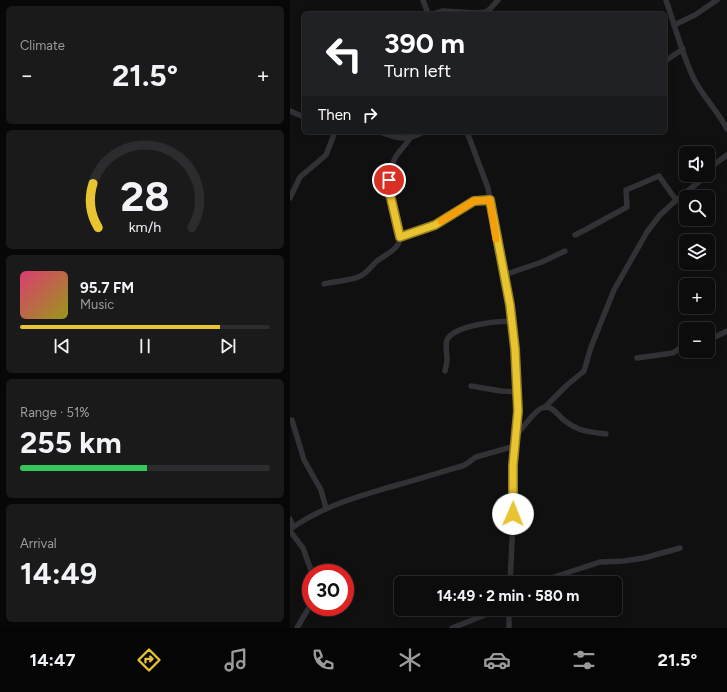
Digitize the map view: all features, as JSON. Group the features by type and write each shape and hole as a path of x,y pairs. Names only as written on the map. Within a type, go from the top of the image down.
{"street":[{"path":"423,0 427,12"},
{"path":"486,12 498,0"},
{"path":"666,0 696,83 727,129"},
{"path":"674,24 695,15 717,0"},
{"path":"440,12 460,12"},
{"path":"667,60 683,50"},
{"path":"290,110 302,116"},
{"path":"290,198 300,177 326,155 334,134"},
{"path":"386,134 401,139 410,138 419,134"},
{"path":"468,134 488,188 512,322 515,349 518,411 515,446 510,576"},
{"path":"324,284 358,278 399,244 400,237 389,190 389,180 395,158 410,138"},
{"path":"715,164 727,155"},
{"path":"575,234 627,207 626,190 659,176 676,200"},
{"path":"516,436 541,408 545,407 567,385 584,371 591,347 614,290 647,232 660,215 699,182"},
{"path":"400,237 435,225 474,201 490,200"},
{"path":"504,275 542,262 565,251"},
{"path":"445,371 447,360 446,342 455,332 485,323 512,322"},
{"path":"715,337 727,331"},
{"path":"637,358 673,353 679,349"},
{"path":"471,386 517,392"},
{"path":"545,407 554,410 566,422 586,432 606,434"},
{"path":"292,420 304,460 322,490 326,508"},
{"path":"291,529 326,508 352,498 465,465 476,457 515,446"},
{"path":"290,519 291,529 303,548 309,564"},
{"path":"557,576 600,562 644,558 680,548"},
{"path":"297,628 304,616"},
{"path":"452,628 482,616"},
{"path":"509,616 509,628"}],"slow traffic":[{"path":"441,221 465,205 474,201 490,200 496,239"}],"route":[{"path":"389,180 389,190 400,237 435,225 465,205 474,201 490,200 510,305 515,349 518,411 513,465 513,514"}]}
